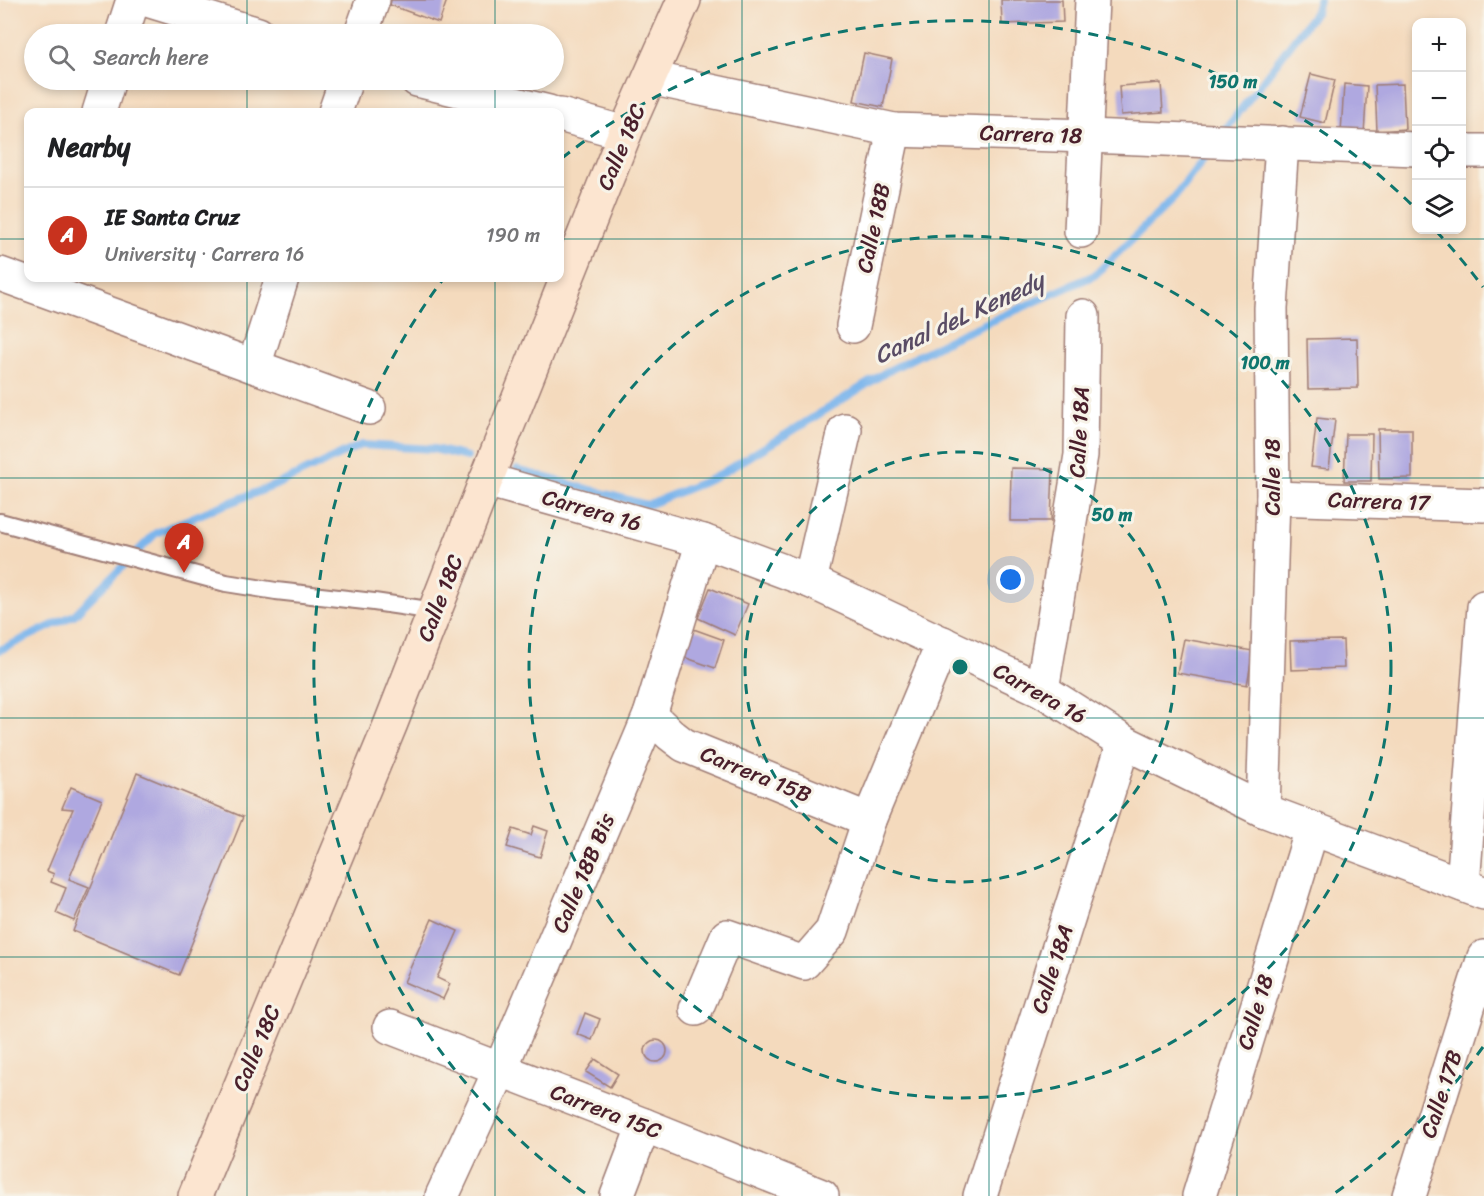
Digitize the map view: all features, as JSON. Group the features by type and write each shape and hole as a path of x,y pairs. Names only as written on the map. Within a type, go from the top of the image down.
{"main road":[{"name":"Calle 18C","path":"195,1196 387,734 625,133 684,0"}],"street":[{"path":"125,24 133,0"},
{"path":"147,0 225,24"},
{"path":"365,24 373,0"},
{"path":"1081,231 1092,0"},
{"name":"Carrera 18","path":"650,78 894,130 1412,149"},
{"path":"100,108 106,90"},
{"path":"337,108 343,90"},
{"path":"458,90 532,108"},
{"path":"564,116 625,133"},
{"name":"Calle 18B","path":"853,326 894,130"},
{"name":"Calle 18","path":"1263,810 1273,498 1271,308 1282,143"},
{"path":"1466,151 1484,152"},
{"path":"0,274 24,279"},
{"path":"254,366 281,282"},
{"path":"47,284 254,366 369,408"},
{"name":"Calle 18A","path":"1042,690 1081,455 1083,316"},
{"path":"810,581 845,430"},
{"name":"Carrera 16","path":"486,480 703,541 810,581 1042,690 1124,742 1263,810 1474,889"},
{"name":"Carrera 17","path":"1273,498 1484,505"},
{"name":"Calle 18B Bis","path":"442,1196 500,1070 650,715 703,541"},
{"path":"1474,889 1484,607"},
{"path":"696,1009 727,936 804,963 832,931 869,820 943,643"},
{"name":"Carrera 15B","path":"650,715 684,745 869,820"},
{"name":"Calle 18A","path":"980,1196 1124,742"},
{"name":"Calle 18","path":"1199,1196 1312,829"},
{"name":"Calle 17B","path":"1408,1196 1484,957"},
{"name":"Carrera 15C","path":"390,1027 822,1196"},
{"path":"617,1196 644,1125"}],"lane":[{"path":"0,522 226,584 435,611"}],"building":[{"path":"391,0 447,0 439,23 390,5"},
{"path":"1001,0 1062,0 1063,22 1002,24"},
{"path":"864,53 892,59 883,107 854,101"},
{"path":"1311,74 1335,80 1325,123 1300,117"},
{"path":"1161,83 1163,112 1121,115 1119,86"},
{"path":"1344,84 1367,86 1364,134 1341,133"},
{"path":"1403,84 1405,129 1377,131 1375,85"},
{"path":"1357,338 1358,388 1308,389 1307,339"},
{"path":"1317,418 1335,420 1329,469 1311,467"},
{"path":"1378,429 1412,429 1412,478 1379,479"},
{"path":"1346,434 1372,434 1371,481 1344,481"},
{"path":"1011,468 1053,469 1051,521 1010,521"},
{"path":"710,588 748,604 735,635 698,618"},
{"path":"688,627 724,640 715,668 678,655"},
{"path":"1184,639 1253,651 1247,685 1177,673"},
{"path":"1343,640 1344,668 1291,670 1290,641"},
{"path":"137,773 243,817 179,975 73,931"},
{"path":"71,787 102,800 69,879 89,887 74,921 56,913 66,888 51,882 54,874 47,871 73,809 62,808"},
{"path":"534,826 548,831 540,857 507,847 513,829 531,835"},
{"path":"432,919 458,931 437,978 450,984 443,999 404,982"},
{"path":"585,1013 600,1019 592,1040 577,1034"},
{"path":"656,1040 666,1047 667,1051 660,1061 656,1062 646,1055 645,1051 652,1041"},
{"path":"595,1059 618,1074 610,1087 586,1072"}],"waterway":[{"name":"Canal deL Kenedy","path":"1223,133 1316,11 1319,0"},
{"name":"Canal deL Kenedy","path":"517,470 647,505 714,478 886,372 955,337 1095,275 1174,198 1210,150"},
{"name":"Canal deL Kenedy","path":"0,650 74,615 156,533 276,485 361,445 434,449 467,457"}],"place":[{"name":"IE Santa Cruz","path":"184,573"}]}
